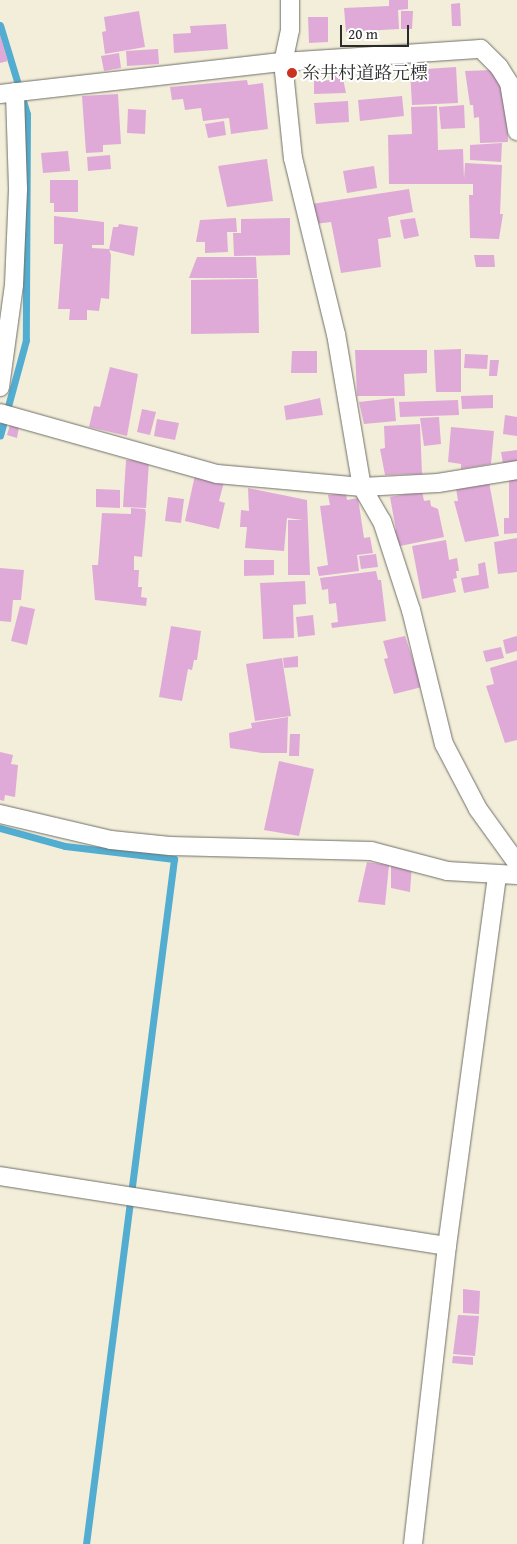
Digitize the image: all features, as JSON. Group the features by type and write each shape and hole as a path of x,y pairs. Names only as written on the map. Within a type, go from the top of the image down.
{"street":[{"path":"290,0 290,30 283,62 293,158 336,334 362,487 382,521 408,601 444,744 478,809 517,863"},
{"path":"0,387 14,285 18,189 8,93 283,62 480,49 500,67 509,83 517,131"},
{"path":"0,413 217,474 362,487 438,483 517,470"},
{"path":"0,814 111,840 170,846 371,852 448,871 517,875"},
{"path":"413,1544 447,1246 497,874"},
{"path":"0,1176 447,1246"}],"building":[{"path":"389,0 408,0 408,9 398,10 399,29 346,32 344,8 389,6"},
{"path":"460,3 461,26 452,26 451,4"},
{"path":"139,11 145,47 105,54 102,32 106,31 104,17"},
{"path":"401,11 413,11 412,29 401,29"},
{"path":"308,17 328,17 328,42 309,43"},
{"path":"226,24 228,49 174,53 173,34 191,33 190,26"},
{"path":"0,35 8,61 0,63"},
{"path":"158,49 159,64 127,66 126,51"},
{"path":"119,53 121,68 104,71 101,56"},
{"path":"456,67 458,103 412,105 410,70"},
{"path":"330,70 341,70 346,93 314,94 314,81 331,80"},
{"path":"493,70 502,82 507,104 508,142 480,143 479,117 474,118 473,105 470,105 465,71"},
{"path":"247,80 248,85 263,83 268,129 231,134 229,118 203,121 201,108 185,110 183,99 172,100 170,87"},
{"path":"118,94 121,144 103,145 103,152 86,153 82,96"},
{"path":"402,96 404,116 360,121 358,100"},
{"path":"348,101 349,122 316,124 314,103"},
{"path":"464,105 465,128 441,129 439,107"},
{"path":"437,106 438,150 463,149 464,179 465,163 502,165 500,214 503,214 499,239 470,238 469,195 473,195 473,184 389,184 388,135 412,134 411,107"},
{"path":"128,109 146,110 145,134 127,133"},
{"path":"224,121 226,135 208,138 205,124"},
{"path":"502,143 501,162 470,160 470,145"},
{"path":"68,151 70,171 43,173 41,153"},
{"path":"110,155 111,169 88,171 87,157"},
{"path":"267,159 273,201 227,207 218,166"},
{"path":"374,166 377,188 347,193 343,171"},
{"path":"50,180 78,180 78,212 54,212 54,203 50,203"},
{"path":"409,189 413,212 388,217 391,237 378,239 381,267 341,273 331,222 315,224 312,204"},
{"path":"54,216 104,222 104,245 92,245 92,248 109,249 111,255 109,299 101,298 99,311 87,310 87,320 69,320 70,309 58,309 63,244 54,244"},
{"path":"236,218 237,232 227,232 228,252 205,253 205,242 196,242 200,220"},
{"path":"290,218 290,255 234,256 233,233 241,233 241,219"},
{"path":"415,218 419,236 404,239 400,220"},
{"path":"119,224 138,227 134,256 109,250 113,227 118,227"},
{"path":"474,255 494,255 495,267 476,267"},
{"path":"197,257 256,257 257,278 189,278"},
{"path":"258,279 259,333 191,334 191,280"},
{"path":"461,349 461,392 436,392 434,350"},
{"path":"355,350 427,350 427,373 404,374 405,396 357,396"},
{"path":"292,351 317,351 317,373 291,373"},
{"path":"465,354 488,355 487,369 464,368"},
{"path":"490,360 499,360 497,376 489,376"},
{"path":"110,367 138,374 127,436 89,427 94,406 100,407"},
{"path":"493,395 493,408 462,409 461,396"},
{"path":"320,398 323,415 286,420 284,406"},
{"path":"394,398 396,421 364,424 359,402"},
{"path":"458,400 459,415 400,417 399,402"},
{"path":"142,409 156,412 150,435 137,432"},
{"path":"505,415 517,417 517,436 503,434"},
{"path":"439,417 441,444 424,446 420,418"},
{"path":"157,419 179,423 175,440 154,436"},
{"path":"420,424 422,474 385,475 380,449 385,448 384,426"},
{"path":"10,425 19,427 17,438 7,435"},
{"path":"451,427 494,431 491,464 461,469 461,464 448,462"},
{"path":"517,450 517,462 503,464 501,452"},
{"path":"126,460 149,461 146,508 123,507"},
{"path":"195,475 224,482 219,501 225,503 219,529 185,521"},
{"path":"509,479 517,479 517,533 504,534 504,518 509,518"},
{"path":"489,482 499,536 465,542 454,501 458,501 456,488"},
{"path":"248,488 307,500 310,575 288,575 288,520 303,520 287,518 284,551 245,548 247,527 240,527 241,510 249,511"},
{"path":"96,489 120,490 120,508 96,507"},
{"path":"422,491 424,501 430,500 431,506 438,509 444,537 395,547 391,531 396,530 390,497"},
{"path":"346,493 347,500 358,498 364,538 370,537 373,553 357,555 359,571 319,576 317,567 328,565 320,506 330,505 328,495"},
{"path":"168,497 184,499 181,523 165,521"},
{"path":"131,508 145,509 146,513 142,557 134,556 134,570 139,570 138,587 142,587 141,597 147,598 146,606 95,600 92,565 98,565 102,513 131,514"},
{"path":"517,538 517,572 498,574 494,542"},
{"path":"446,540 449,560 457,558 459,571 456,571 457,578 453,579 456,592 422,599 412,546"},
{"path":"376,554 378,567 361,569 359,556"},
{"path":"244,560 274,560 274,575 244,576"},
{"path":"485,562 489,588 464,593 461,578 479,575 478,564"},
{"path":"0,568 24,570 21,600 13,600 11,622 0,621"},
{"path":"376,571 378,580 381,580 386,621 332,628 331,623 338,622 336,603 329,604 328,589 322,590 320,578"},
{"path":"305,581 306,604 293,605 294,638 263,639 260,583"},
{"path":"20,606 35,609 27,645 11,641"},
{"path":"313,615 315,635 298,637 296,617"},
{"path":"171,626 201,631 197,660 194,660 192,670 188,669 182,701 159,697"},
{"path":"405,636 422,687 394,694 384,659 388,658 383,641"},
{"path":"517,636 517,651 506,654 503,640"},
{"path":"501,647 504,658 486,662 483,651"},
{"path":"298,656 298,667 284,668 283,658"},
{"path":"282,658 291,716 255,721 246,664"},
{"path":"517,660 517,740 505,743 486,686 494,684 490,668"},
{"path":"288,717 287,753 262,753 230,748 229,733 252,728 251,723"},
{"path":"290,734 300,734 299,756 289,756"},
{"path":"0,752 13,755 11,764 18,765 15,797 5,795 4,801 0,800"},
{"path":"279,761 314,769 299,836 264,830"},
{"path":"367,862 389,865 385,905 358,902"},
{"path":"391,863 412,864 410,892 391,888"},
{"path":"463,1289 480,1291 479,1314 463,1313"},
{"path":"458,1315 479,1316 475,1356 453,1354"},
{"path":"453,1356 473,1357 473,1365 452,1363"}],"waterway":[{"path":"0,25 27,114 26,340 0,436"},
{"path":"0,828 65,846 174,859 86,1544"}],"place":[{"name":"糸井村道路元標","path":"292,73"}]}
